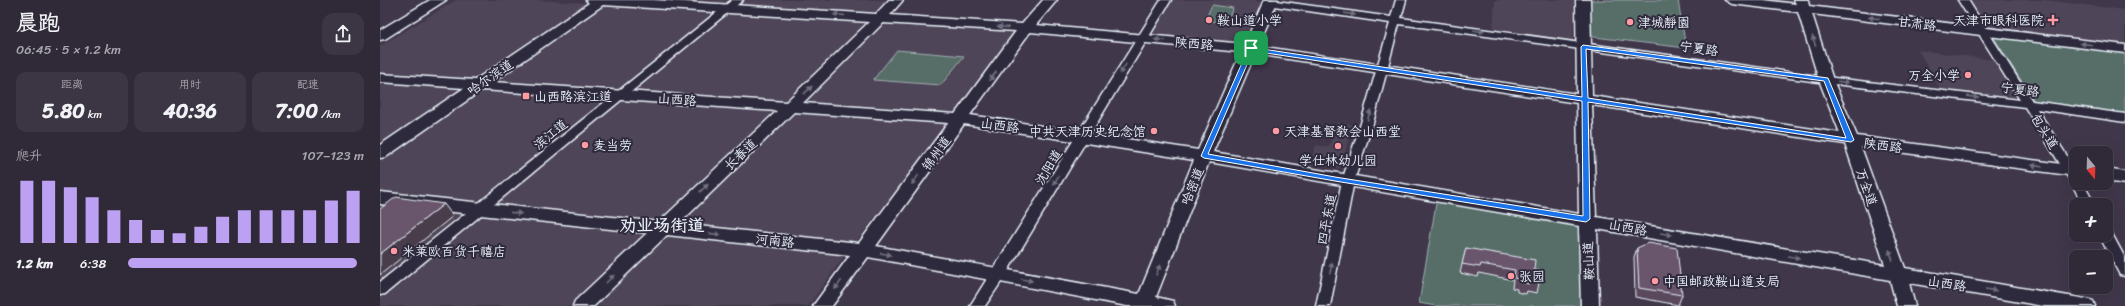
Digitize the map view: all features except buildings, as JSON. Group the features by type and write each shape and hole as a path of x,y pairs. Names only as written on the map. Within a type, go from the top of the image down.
{"street":[{"path":"380,36 439,0"},
{"name":"陕西路","path":"593,0 733,4 878,18 1026,28 1251,48 2069,175"},
{"name":"哈尔滨道","path":"380,152 600,0"},
{"name":"长春道","path":"582,306 661,228 791,107 863,37 878,18 896,0"},
{"name":"锦州道","path":"822,306 1026,28 1050,0"},
{"name":"沈阳道","path":"978,306 1166,0"},
{"name":"四平东道","path":"1323,306 1348,181 1401,0"},
{"name":"鞍山道","path":"1583,0 1586,219 1590,306"},
{"name":"甘肃路","path":"1732,0 1803,4 1981,31 2125,49"},
{"name":"包头道","path":"1963,0 1981,31 2069,167"},
{"name":"宁夏路","path":"1270,2 1826,80 2028,104 2125,118"},
{"name":"哈密道","path":"1144,304 1204,156 1270,2"},
{"name":"滨江道","path":"380,290 733,4"},
{"name":"万全道","path":"1803,4 1826,80 1851,140 1898,275 1906,306"},
{"name":"山西路","path":"380,78 960,119 1083,136 1348,181 1586,219 1898,275 2086,306"},
{"path":"2113,177 2125,178"},
{"name":"河南路","path":"380,198 864,250 1144,304 1166,306"},
{"path":"2110,242 2125,271"}],"shaded area":[{"path":"456,0 536,0 1022,29 837,266 808,306 380,306 380,46"},
{"path":"658,0 892,0 877,15"},
{"name":"鞍山道小学","path":"1171,0 1247,0 1267,3 1250,46 1148,37"},
{"path":"1495,0 1574,0 1573,43 1493,31"},
{"name":"天津市眼科医院","path":"1969,0 2045,0 2125,10 2125,46 1988,29"},
{"name":"万全小学","path":"1918,50 1995,60 2020,99 1940,89"},
{"name":"学仕林幼儿园","path":"1336,123 1354,125 1340,168 1310,163 1316,145 1329,147"}],"green space":[{"path":"1586,0 1678,0 1686,48 1586,36"},
{"path":"1212,5 1233,8 1226,23 1205,20"},
{"path":"1993,36 2125,53 2125,115 2034,101"},
{"path":"897,50 964,56 941,85 873,80"},
{"name":"张园","path":"1437,198 1582,222 1584,306 1436,306 1419,303"}],"place":[{"name":"鞍山道小学","path":"1209,20"},
{"name":"天津市眼科医院","path":"2053,20"},
{"name":"津城靜園","path":"1630,22"},
{"name":"万全小学","path":"1968,75"},
{"name":"山西路滨江道","path":"526,96"},
{"name":"中共天津历史纪念馆","path":"1154,131"},
{"name":"天津基督教会山西堂","path":"1276,131"},
{"name":"麦当劳","path":"585,145"},
{"name":"学仕林幼儿园","path":"1338,146"},
{"name":"米莱欧百货千禧店","path":"394,251"},
{"name":"张园","path":"1511,276"},
{"name":"中国邮政鞍山道支局","path":"1655,281"}],"district":[{"name":"劝业场街道","path":"662,225"}],"route":[{"path":"1251,48 1204,156 1292,172 1586,219 1587,157 1585,99 1851,140 1826,80 1583,47 1585,99 1251,48"}]}
